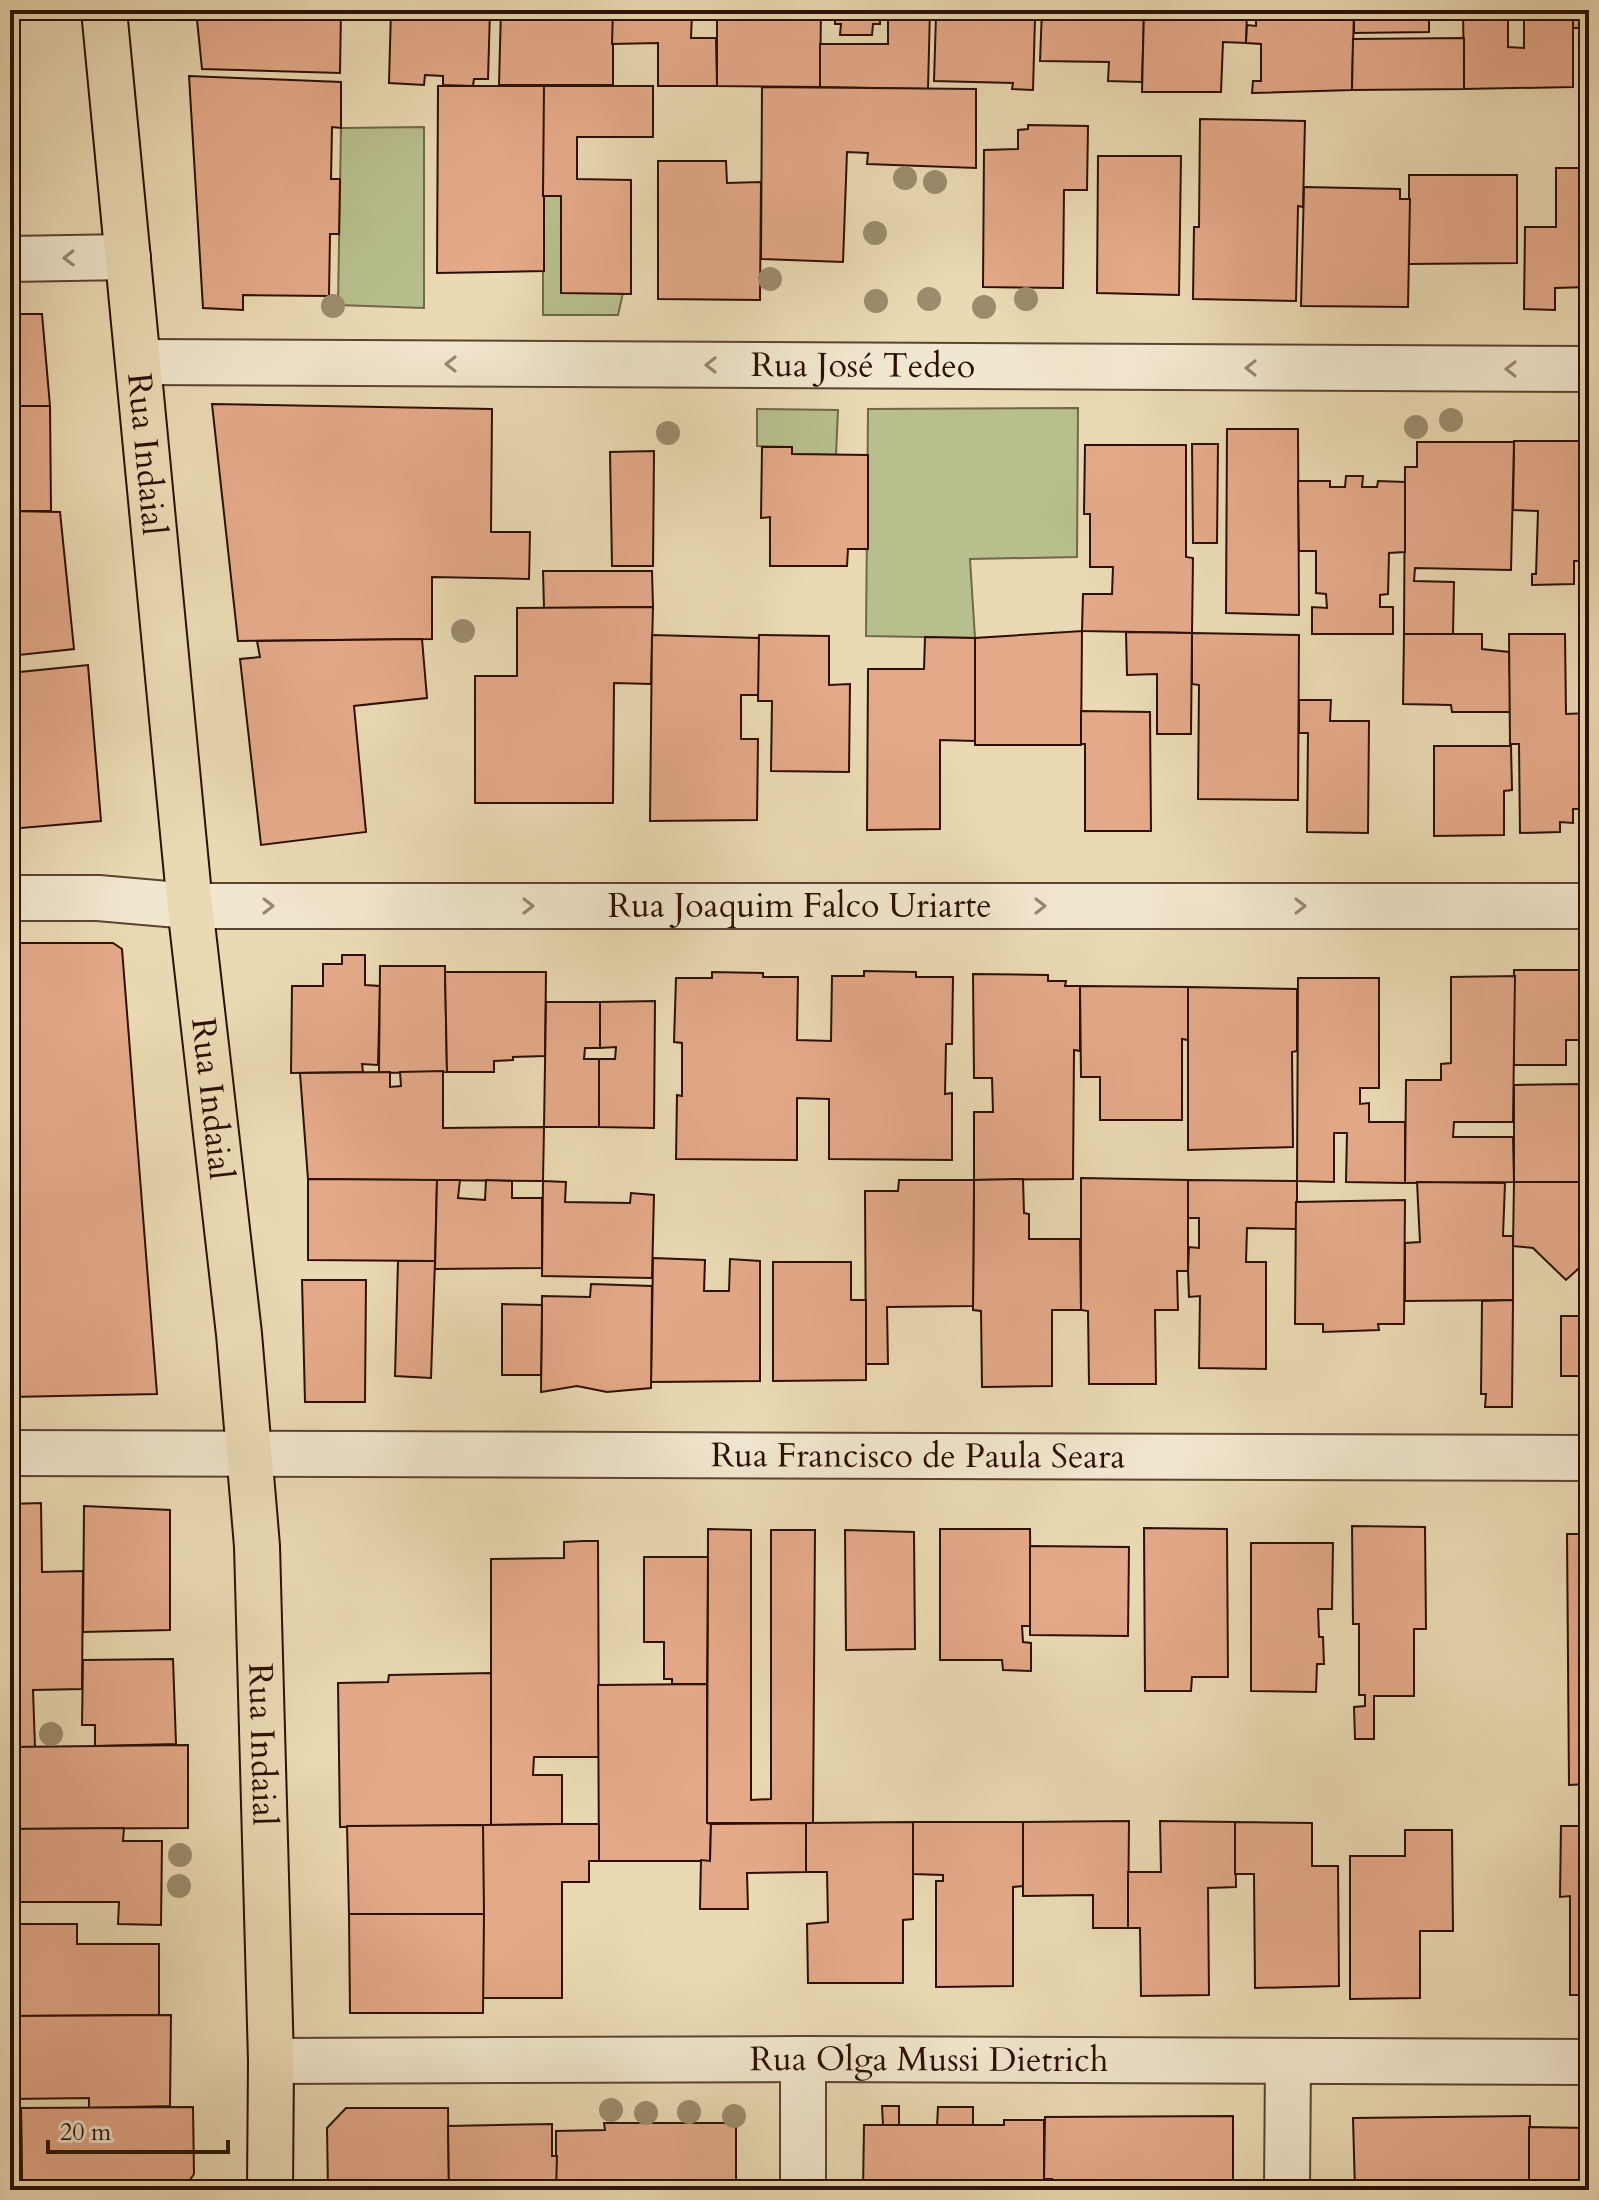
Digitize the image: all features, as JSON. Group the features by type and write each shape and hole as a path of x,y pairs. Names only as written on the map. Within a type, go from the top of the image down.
{"main road":[{"name":"Rua Indaial","path":"104,10 190,906 239,1334 257,1546 271,2061 270,2190"}],"street":[{"path":"10,259 128,257"},
{"name":"Rua José Tedeo","path":"139,362 1589,369"},
{"name":"Rua Joaquim Falco Uriarte","path":"10,898 98,898 190,906 1589,906"},
{"name":"Rua Francisco de Paula Seara","path":"10,1453 1589,1458"},
{"path":"803,2059 803,2190"},
{"name":"Rua Olga Mussi Dietrich","path":"271,2061 803,2059 1589,2062"},
{"path":"1287,2190 1288,2062"}],"green space":[{"path":"424,127 424,308 338,305 341,128"},
{"path":"543,196 561,196 623,293 618,315 543,315"},
{"path":"1078,408 1077,557 970,559 975,638 866,636 868,409"},
{"path":"757,409 838,410 836,455 792,454 792,447 757,446"}],"building":[{"path":"196,10 341,10 340,73 202,69"},
{"path":"391,10 490,10 488,79 474,79 473,86 443,85 443,76 425,75 424,85 389,83"},
{"path":"501,10 613,10 613,85 499,85"},
{"path":"613,10 703,10 692,13 691,38 716,38 717,86 658,86 658,43 612,44"},
{"path":"725,10 821,10 820,87 717,86 717,15 725,15"},
{"path":"835,10 880,10 880,24 873,24 872,35 840,35 841,24 835,24"},
{"path":"888,10 930,10 928,89 820,87 820,44 888,44"},
{"path":"1042,10 1125,10 1125,14 1144,15 1142,82 1108,81 1109,62 1040,61"},
{"path":"1144,10 1247,10 1246,43 1223,42 1221,92 1142,92"},
{"path":"1256,10 1354,10 1352,90 1252,93 1253,81 1261,81 1261,44 1246,43 1247,25 1256,26"},
{"path":"1354,10 1429,10 1429,32 1354,33"},
{"path":"1463,10 1508,10 1508,47 1524,48 1524,10 1573,10 1573,87 1464,89"},
{"path":"1573,10 1589,10 1589,28 1573,28"},
{"path":"936,15 1035,18 1033,90 1012,89 1013,83 934,81"},
{"path":"1464,38 1464,89 1352,90 1353,39"},
{"path":"189,76 341,82 341,128 332,127 331,179 340,179 339,234 330,234 329,296 243,295 243,310 203,308"},
{"path":"10,84 14,84 10,201"},
{"path":"438,86 544,86 544,271 437,273"},
{"path":"544,86 653,86 653,137 577,137 577,179 631,180 631,294 561,293 561,196 543,196"},
{"path":"762,87 976,89 976,168 867,164 868,153 847,152 843,262 761,259"},
{"path":"1200,119 1305,121 1303,207 1298,206 1296,301 1193,299 1194,227 1199,227"},
{"path":"1028,125 1088,126 1087,190 1064,190 1063,288 983,287 984,150 1018,149 1018,130 1028,129"},
{"path":"1098,156 1181,156 1179,295 1097,293"},
{"path":"658,161 726,161 727,183 761,182 760,300 658,299"},
{"path":"1556,168 1589,168 1589,287 1555,288 1555,310 1524,309 1525,227 1556,227"},
{"path":"1409,175 1517,175 1517,263 1409,264"},
{"path":"1304,187 1400,189 1400,199 1410,199 1408,307 1301,306"},
{"path":"10,314 42,314 50,406 10,406"},
{"path":"212,404 492,409 491,532 530,532 529,579 432,577 432,639 238,641"},
{"path":"10,406 50,406 51,511 10,511"},
{"path":"1227,429 1298,429 1299,615 1226,613"},
{"path":"1514,441 1589,441 1589,561 1574,561 1574,584 1532,585 1532,574 1536,574 1538,511 1513,510"},
{"path":"1417,442 1514,442 1511,570 1415,568 1414,581 1454,582 1453,634 1404,634 1405,467 1417,467"},
{"path":"1192,444 1218,444 1217,543 1193,543"},
{"path":"1085,445 1186,445 1186,557 1193,558 1192,633 1082,631 1083,594 1112,594 1113,567 1090,567 1090,514 1084,514"},
{"path":"762,447 792,447 792,454 868,455 868,549 848,549 847,566 770,566 770,517 761,518"},
{"path":"654,451 653,566 612,566 610,452"},
{"path":"1346,476 1363,476 1362,487 1377,487 1378,481 1405,482 1405,552 1389,553 1388,594 1380,595 1380,607 1393,607 1393,634 1312,634 1312,607 1327,608 1326,594 1316,593 1316,551 1299,551 1298,481 1330,481 1330,487 1345,487"},
{"path":"10,511 60,512 74,649 10,656"},
{"path":"543,571 652,571 653,607 544,608"},
{"path":"653,607 651,684 614,683 613,803 475,803 475,676 517,676 517,608"},
{"path":"1082,631 1081,745 975,745 975,638"},
{"path":"1126,632 1192,633 1191,734 1157,734 1157,674 1127,675"},
{"path":"1192,633 1299,635 1298,800 1198,799 1199,685 1192,684"},
{"path":"1404,634 1482,634 1482,649 1509,652 1511,712 1452,712 1451,705 1403,704"},
{"path":"1509,634 1565,634 1566,714 1589,713 1589,809 1573,809 1573,823 1560,822 1560,832 1520,833 1519,744 1510,744"},
{"path":"652,635 759,638 759,695 741,695 741,739 758,739 757,820 650,821"},
{"path":"759,635 829,636 829,685 850,684 849,772 771,771 772,701 758,701"},
{"path":"925,637 975,638 975,741 940,740 940,829 867,830 868,669 924,669"},
{"path":"422,639 427,698 354,706 366,832 261,845 240,659 260,657 257,641"},
{"path":"88,665 101,821 10,829 10,673"},
{"path":"1299,700 1331,700 1330,721 1369,721 1368,833 1307,832 1308,733 1299,733"},
{"path":"1081,711 1150,712 1151,831 1085,831 1085,744 1081,744"},
{"path":"1434,746 1511,746 1512,790 1504,791 1504,835 1434,836"},
{"path":"10,943 113,943 122,949 157,1394 10,1397"},
{"path":"342,955 365,955 365,985 380,986 378,1065 362,1064 363,1072 291,1073 292,986 323,986 323,964 342,964"},
{"path":"380,966 445,966 447,1072 379,1073"},
{"path":"1514,970 1589,970 1589,1040 1566,1040 1566,1065 1514,1065"},
{"path":"864,971 916,972 916,977 953,977 952,1044 946,1044 945,1094 952,1093 952,1160 829,1159 829,1099 797,1098 797,1160 676,1159 677,1095 682,1096 682,1043 674,1042 676,978 712,978 712,972 798,977 797,1040 831,1041 832,976 864,976"},
{"path":"445,972 546,972 545,1056 494,1061 494,1072 447,1072"},
{"path":"973,974 1048,975 1048,981 1066,981 1065,986 1080,986 1080,1051 1074,1050 1073,1179 974,1180 974,1112 993,1112 992,1078 974,1078"},
{"path":"1515,976 1513,1122 1454,1122 1453,1137 1513,1137 1514,1182 1405,1183 1406,1080 1441,1080 1441,1064 1451,1063 1451,977"},
{"path":"1298,978 1379,978 1379,1088 1360,1088 1360,1104 1369,1103 1369,1122 1405,1122 1405,1183 1346,1182 1347,1133 1334,1133 1334,1182 1297,1181"},
{"path":"1080,986 1188,987 1188,1040 1182,1039 1182,1120 1100,1120 1100,1077 1081,1077"},
{"path":"1188,987 1297,989 1297,1051 1292,1052 1293,1147 1188,1150"},
{"path":"655,1001 654,1128 599,1127 599,1059 615,1059 616,1047 600,1048 600,1002"},
{"path":"546,1002 600,1002 600,1048 585,1048 584,1059 599,1059 599,1127 544,1127"},
{"path":"443,1071 443,1128 544,1127 543,1181 308,1179 300,1073 390,1072 390,1087 401,1086 400,1072"},
{"path":"1579,1084 1579,1120 1589,1120 1589,1182 1514,1182 1514,1085"},
{"path":"1081,1178 1188,1180 1188,1271 1177,1271 1178,1310 1155,1310 1156,1384 1089,1384 1088,1311 1081,1310"},
{"path":"308,1179 437,1180 435,1261 308,1260"},
{"path":"1023,1179 1024,1213 1029,1214 1029,1239 1080,1239 1081,1310 1052,1310 1052,1386 982,1387 981,1311 973,1310 974,1180"},
{"path":"437,1180 460,1180 458,1198 485,1200 486,1180 512,1181 512,1198 542,1198 542,1268 435,1269"},
{"path":"899,1180 974,1180 973,1306 887,1307 888,1364 866,1364 865,1191 898,1191"},
{"path":"1188,1180 1297,1181 1297,1229 1247,1228 1246,1262 1266,1262 1266,1369 1199,1368 1200,1296 1189,1297 1188,1271 1189,1247 1199,1248 1199,1218 1188,1218"},
{"path":"543,1181 566,1182 565,1202 630,1203 631,1193 654,1195 652,1278 542,1276"},
{"path":"1417,1182 1505,1183 1503,1236 1513,1236 1513,1300 1405,1301 1405,1243 1420,1242"},
{"path":"1514,1182 1589,1182 1589,1259 1566,1280 1533,1248 1513,1246"},
{"path":"1405,1200 1404,1324 1378,1324 1379,1330 1323,1332 1323,1324 1295,1324 1296,1202"},
{"path":"653,1258 705,1260 704,1291 729,1291 730,1259 760,1261 760,1381 651,1382"},
{"path":"398,1261 435,1261 431,1378 395,1376"},
{"path":"773,1262 851,1262 851,1300 866,1300 866,1380 773,1381"},
{"path":"302,1280 366,1280 365,1402 305,1402"},
{"path":"591,1284 652,1286 651,1388 607,1392 577,1386 541,1392 542,1296 590,1297"},
{"path":"1513,1300 1512,1407 1485,1407 1486,1394 1481,1394 1482,1301"},
{"path":"502,1304 542,1305 541,1375 502,1375"},
{"path":"1561,1316 1589,1316 1589,1376 1561,1376"},
{"path":"41,1503 42,1572 83,1571 82,1689 33,1690 35,1747 10,1747 10,1504"},
{"path":"84,1506 170,1510 170,1630 83,1632"},
{"path":"1352,1526 1425,1527 1426,1629 1414,1629 1414,1696 1374,1696 1374,1739 1355,1739 1354,1707 1365,1706 1365,1695 1359,1695 1359,1624 1353,1624"},
{"path":"1144,1528 1227,1529 1228,1677 1192,1677 1191,1691 1145,1691"},
{"path":"708,1529 751,1530 751,1800 771,1799 771,1530 815,1530 813,1823 707,1823"},
{"path":"940,1529 1030,1529 1031,1626 1022,1626 1023,1642 1031,1643 1031,1671 1003,1670 1002,1660 940,1660"},
{"path":"845,1530 914,1532 915,1649 846,1650"},
{"path":"1567,1534 1589,1534 1589,1784 1569,1785"},
{"path":"598,1541 599,1757 534,1757 533,1775 562,1775 562,1824 491,1825 491,1559 564,1558 564,1542"},
{"path":"1251,1543 1333,1543 1332,1609 1318,1609 1324,1664 1317,1664 1316,1692 1251,1691"},
{"path":"1030,1546 1129,1547 1128,1636 1030,1635"},
{"path":"644,1557 708,1557 707,1684 672,1684 672,1679 664,1679 664,1642 644,1642"},
{"path":"173,1659 176,1744 95,1746 95,1725 82,1725 83,1660"},
{"path":"491,1673 491,1825 340,1827 338,1683 388,1682 389,1675"},
{"path":"707,1684 710,1861 599,1861 598,1685"},
{"path":"188,1745 188,1828 10,1829 10,1747"},
{"path":"1129,1821 1128,1928 1093,1928 1093,1895 1023,1896 1023,1822"},
{"path":"1160,1821 1235,1822 1236,1887 1208,1888 1209,1995 1141,1996 1140,1928 1128,1928 1128,1872 1161,1872"},
{"path":"913,1822 1023,1822 1023,1886 1013,1887 1013,1986 936,1987 936,1881 943,1881 943,1875 913,1874"},
{"path":"913,1822 913,1919 903,1920 903,1983 808,1983 807,1924 828,1922 827,1872 806,1872 806,1823"},
{"path":"1235,1822 1312,1823 1312,1866 1338,1866 1339,1986 1255,1988 1254,1874 1235,1874"},
{"path":"806,1823 806,1872 747,1873 748,1909 700,1909 701,1860 710,1861 711,1824"},
{"path":"599,1824 599,1861 589,1861 589,1882 562,1882 562,1998 483,1998 483,1825"},
{"path":"483,1825 484,1914 349,1914 347,1826"},
{"path":"1561,1826 1589,1826 1589,1995 1570,1995 1570,1896 1560,1897"},
{"path":"124,1828 123,1841 162,1841 161,1925 118,1924 119,1902 10,1902 10,1829"},
{"path":"1405,1830 1452,1830 1453,1931 1420,1931 1420,1998 1350,1999 1350,1856 1405,1856"},
{"path":"349,1914 484,1914 483,2013 350,2013"},
{"path":"10,1924 77,1924 77,1944 159,1944 159,2015 10,2016"},
{"path":"171,2015 170,2106 89,2108 89,2098 11,2099 10,2109 10,2016"},
{"path":"882,2106 899,2106 899,2125 883,2125"},
{"path":"193,2107 194,2174 183,2190 22,2190 21,2108"},
{"path":"938,2107 973,2107 973,2126 937,2126"},
{"path":"21,2108 22,2190 10,2190 10,2109"},
{"path":"346,2108 448,2108 449,2190 328,2190 327,2128"},
{"path":"1233,2116 1233,2190 1052,2190 1052,2179 1044,2179 1045,2117"},
{"path":"1530,2116 1529,2190 1355,2190 1353,2118"},
{"path":"1004,2120 1044,2120 1044,2190 863,2190 864,2125 1004,2125"},
{"path":"604,2123 736,2123 736,2190 556,2190 556,2131 605,2130"},
{"path":"552,2124 552,2156 557,2156 556,2190 449,2190 448,2126"},
{"path":"1529,2127 1589,2128 1589,2190 1529,2190"}]}
